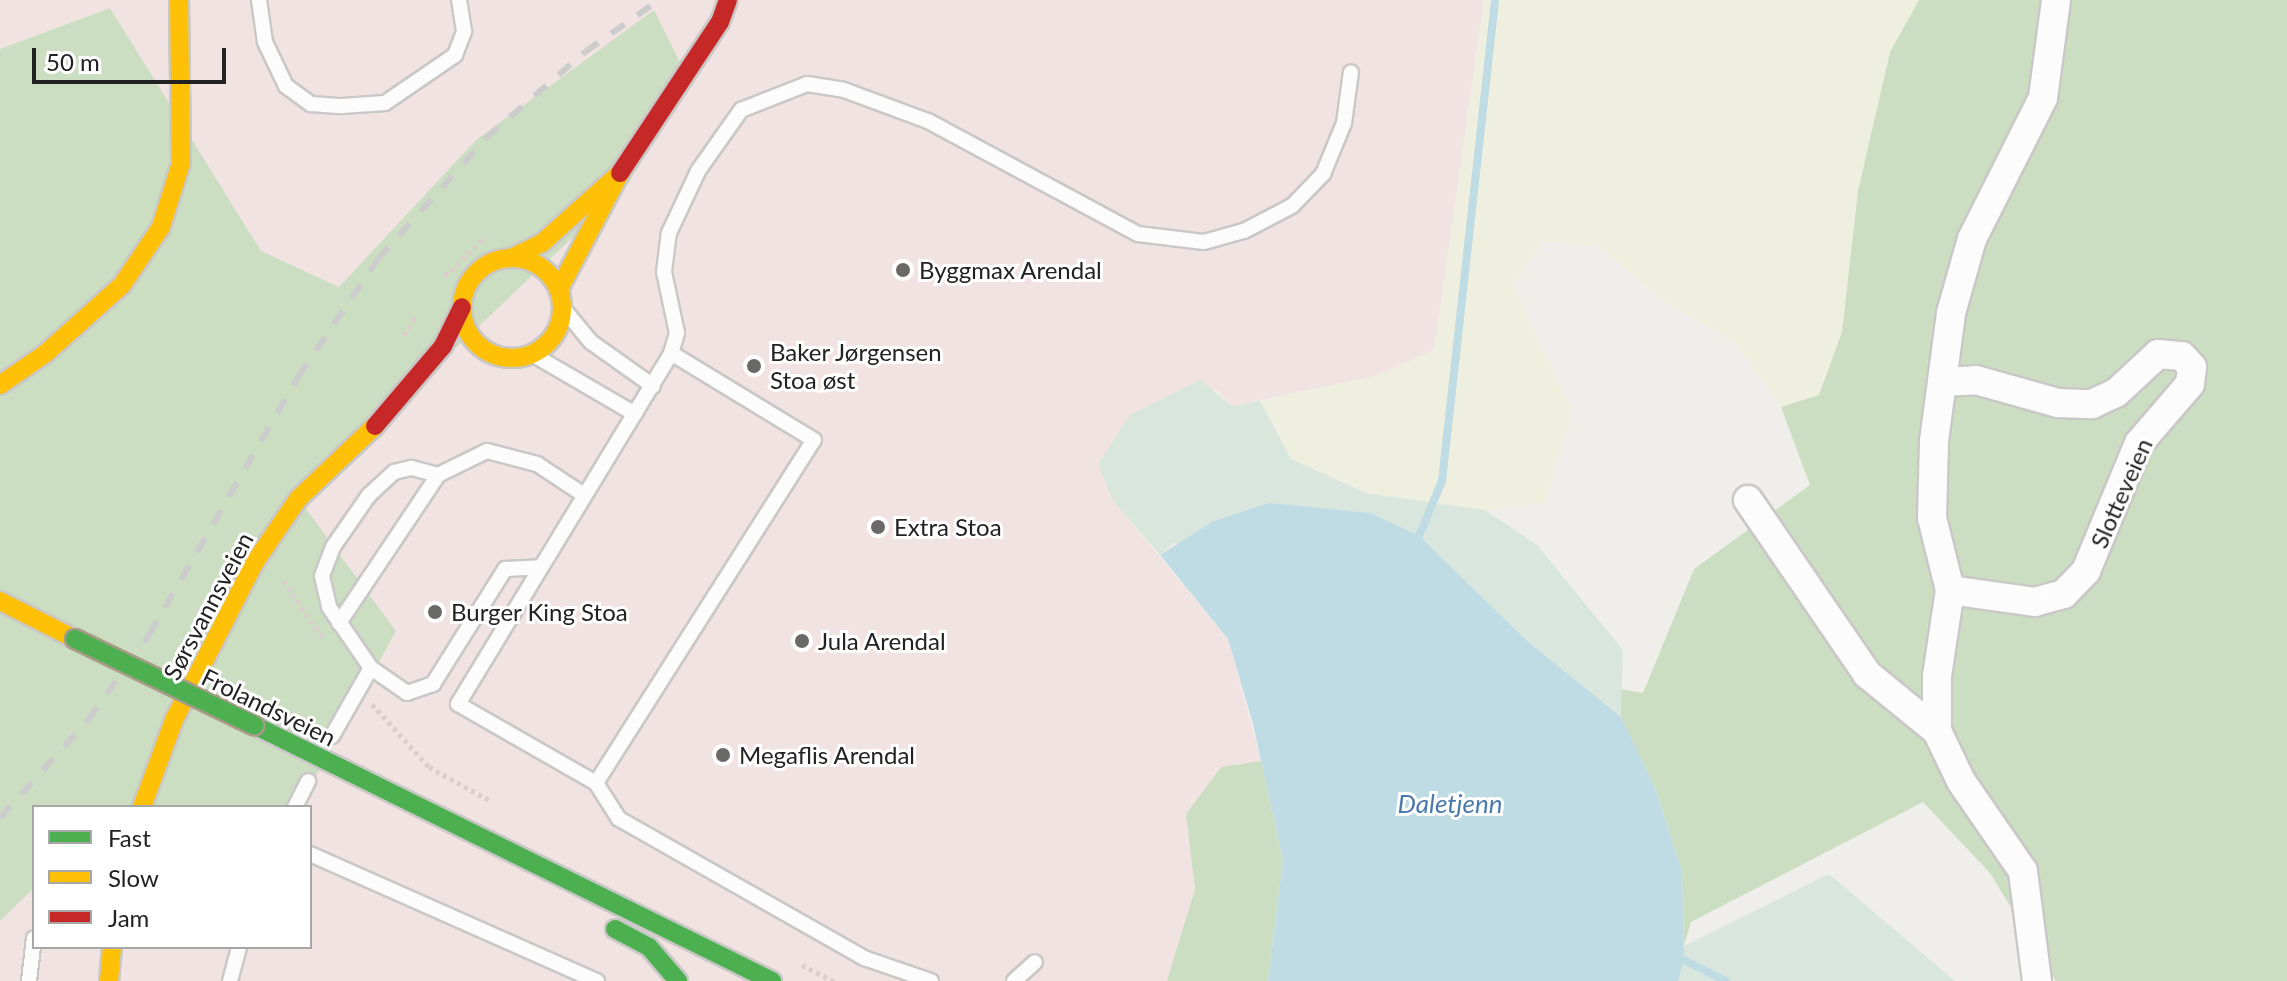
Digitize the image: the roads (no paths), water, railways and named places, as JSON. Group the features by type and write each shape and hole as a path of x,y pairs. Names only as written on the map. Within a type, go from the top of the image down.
{"main road":[{"path":"0,385 46,353 122,285 143,259 166,216 181,163 179,0"},
{"path":"475,369 532,354 554,335 560,298 620,173 720,22 728,0"},
{"path":"512,358 489,352 471,337 462,307 472,277 498,260 513,257 542,243 620,173"},
{"path":"513,257 540,266 560,298"},
{"name":"Sørsvannsveien","path":"143,805 174,720 255,562 298,499 385,416 443,346 462,307"},
{"path":"9,404 46,353"},
{"name":"Sørsvannsveien","path":"385,416 437,387"},
{"path":"5,577 22,613"},
{"name":"Frolandsveien","path":"0,601 772,981"},
{"name":"Frolandsveien","path":"515,856 537,886 562,900"},
{"path":"599,920 649,947 678,981"},
{"path":"109,981 112,949"}],"street":[{"path":"1937,731 1937,676 1950,590 1932,518 1934,441 1951,313 1972,239 2043,98 2056,0"},
{"name":"Slotteveien","path":"1942,382 1976,380 2058,403 2092,404 2116,393 2158,354 2182,356 2192,367 2190,384 2139,443 2086,571 2064,594 2035,602 1950,590"},
{"path":"1748,500 1867,674 1937,731 1961,781 2023,871 2037,981"}],"lane":[{"path":"259,0 265,42 286,86 311,104 342,106 385,103 455,55 464,31 459,0"},
{"path":"931,981 864,958 619,819 596,783 458,704 671,353 677,333 664,272 669,233 698,171 741,110 773,93 807,84 844,90 928,121 1138,234 1204,242 1244,231 1292,206 1323,174 1344,123 1351,72"},
{"path":"560,298 591,342 653,386"},
{"path":"596,783 814,440 671,353"},
{"path":"532,354 635,414"},
{"path":"339,623 438,475 487,451 537,464 584,495"},
{"path":"438,475 411,468 394,472 369,495 333,547 322,576 339,623 371,668 407,693 433,684 505,569 540,567"},
{"path":"332,736 371,668"},
{"path":"296,805 308,781"},
{"path":"312,855 597,981"},
{"path":"29,981 33,949"},
{"path":"230,981 238,949"},
{"path":"1014,981 1035,962"}],"water":[{"name":"Daletjenn","path":"1269,503 1370,513 1419,536 1527,641 1621,717 1655,788 1682,871 1684,960 1678,981 1268,981 1283,860 1253,724 1228,639 1160,555 1212,522"}],"waterway":[{"path":"1419,536 1442,481 1495,0"},
{"path":"1684,960 1726,981"}],"railway":[{"path":"0,818 88,720 149,635 298,377 378,259 486,138 585,52 659,0"}],"place":[{"name":"Byggmax Arendal","path":"903,270"},
{"name":"Baker Jørgensen Stoa øst","path":"754,366"},
{"name":"Extra Stoa","path":"878,527"},
{"name":"Burger King Stoa","path":"435,612"},
{"name":"Jula Arendal","path":"802,641"},
{"name":"Megaflis Arendal","path":"723,755"}]}
